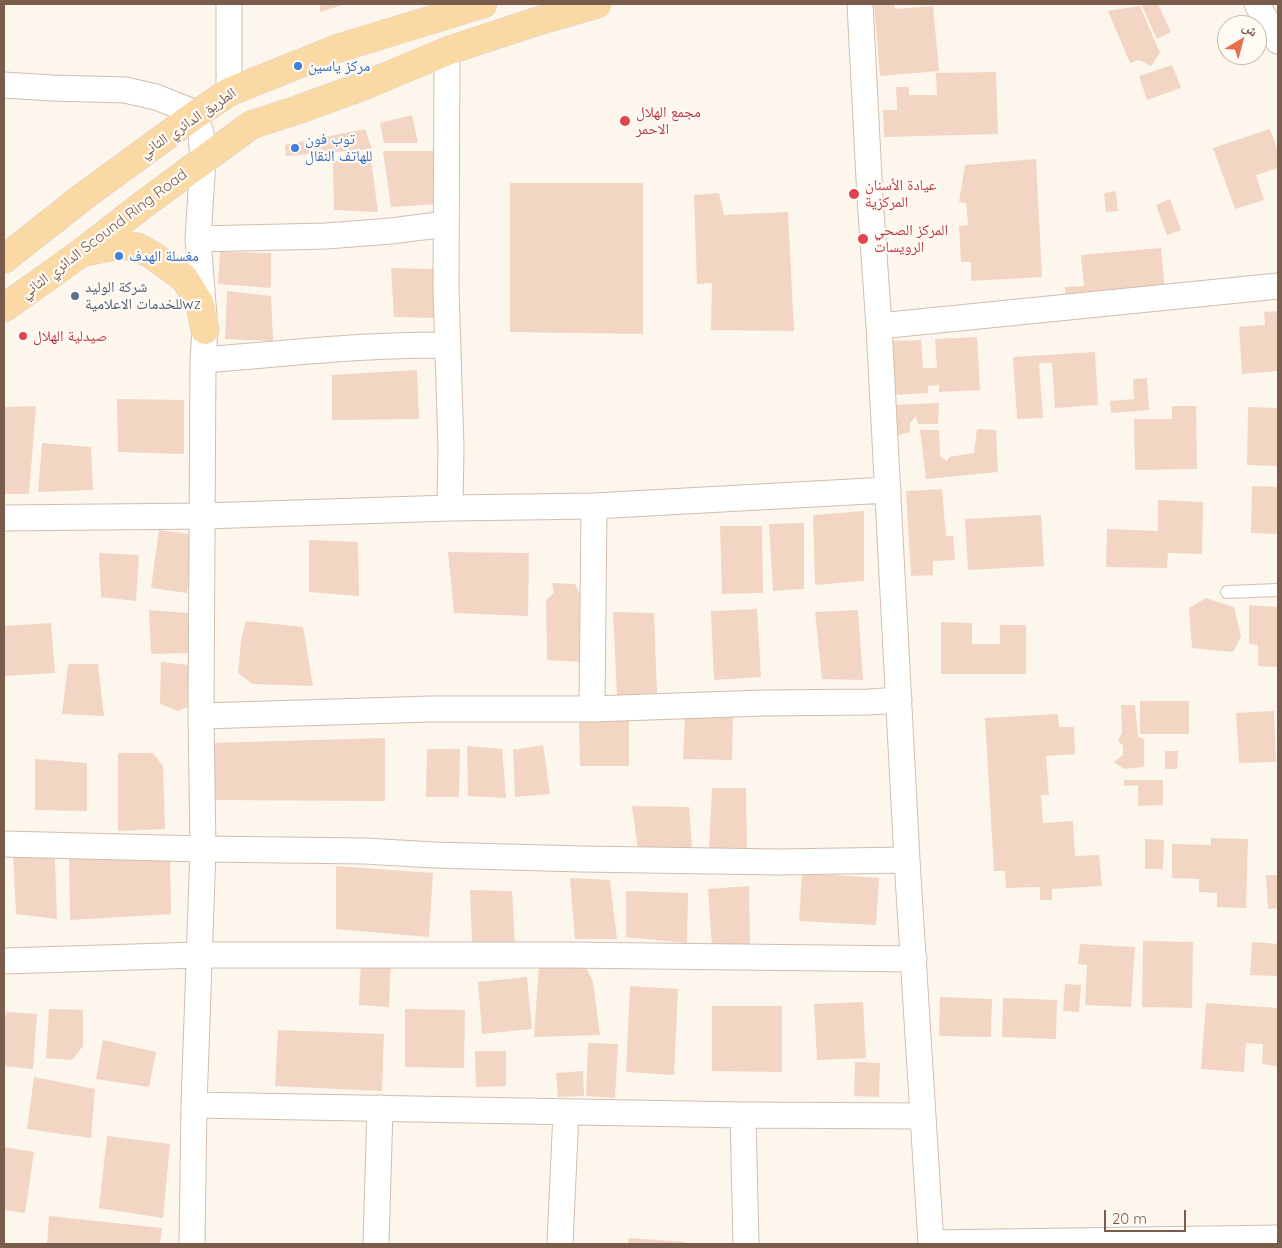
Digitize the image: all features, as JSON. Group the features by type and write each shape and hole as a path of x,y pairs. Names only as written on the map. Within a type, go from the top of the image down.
{"main road":[{"name":"الطريق الدائري الثاني","path":"4,259 84,196 229,92 339,48 483,4"},
{"path":"203,160 251,125 366,85 447,51 597,4"},
{"name":"الدائري الثاني Scound Ring Road","path":"4,308 81,253 203,160"},
{"path":"81,253 119,245 137,248 152,255 184,278 200,304 205,330"}],"street":[{"path":"229,4 229,92"},
{"path":"860,4 907,860 931,1244 1278,1238"},
{"path":"1257,4 1278,41"},
{"path":"447,51 446,224 451,447 450,508"},
{"path":"4,85 125,90 156,97 186,109 195,115 202,133 203,160 198,239 205,330 203,360 201,716 203,849 194,1105 192,1244"},
{"path":"198,239 326,236 446,224"},
{"path":"879,326 1278,286"},
{"path":"203,360 336,348 423,344 448,345"},
{"path":"4,518 203,516 450,508 594,506 888,490"},
{"path":"592,709 594,506"},
{"path":"201,716 432,709 592,709 763,702 869,702 899,700"},
{"path":"4,844 365,851 582,859 778,862 907,860"},
{"path":"4,961 199,955 565,955 914,959"},
{"path":"194,1105 743,1115 922,1116"},
{"path":"376,1244 380,1108"},
{"path":"560,1244 566,1112"},
{"path":"743,1115 746,1244"}],"lane":[{"path":"1227,592 1278,590"}],"building":[{"path":"320,4 346,4 320,12"},
{"path":"874,4 894,4 895,9 933,6 939,71 880,76"},
{"path":"1158,4 1171,32 1157,39 1142,6"},
{"path":"1140,6 1160,53 1151,66 1139,60 1130,63 1108,11"},
{"path":"1172,65 1181,88 1147,100 1139,76"},
{"path":"996,72 998,134 884,137 883,110 897,110 896,87 909,87 909,95 937,95 936,73"},
{"path":"412,115 418,143 384,143 380,123"},
{"path":"365,129 372,149 286,156 285,145"},
{"path":"1270,129 1278,152 1278,168 1256,175 1264,200 1235,209 1213,148"},
{"path":"383,151 437,151 438,204 391,207"},
{"path":"371,159 378,212 334,210 333,161"},
{"path":"1036,159 1042,277 971,281 971,262 961,262 959,226 968,225 966,203 959,202 965,165"},
{"path":"510,183 643,183 643,334 510,332"},
{"path":"1116,191 1118,211 1106,212 1104,193"},
{"path":"719,193 724,215 788,212 794,331 711,330 712,283 697,284 694,195"},
{"path":"1170,199 1181,230 1167,235 1156,205"},
{"path":"1161,248 1165,292 1066,300 1065,287 1084,286 1081,255"},
{"path":"220,252 271,253 271,288 218,284"},
{"path":"391,268 434,269 435,318 394,317"},
{"path":"227,291 271,296 273,341 225,339"},
{"path":"1278,311 1278,371 1242,374 1239,327 1265,325 1264,312"},
{"path":"977,337 980,390 939,392 939,385 928,386 928,393 895,395 893,341 921,340 923,368 937,368 935,339"},
{"path":"1095,352 1098,405 1055,408 1052,363 1039,363 1043,418 1017,419 1013,357"},
{"path":"417,370 419,419 332,420 332,375"},
{"path":"1147,378 1149,410 1111,413 1110,401 1134,399 1133,379"},
{"path":"117,399 184,400 184,454 118,452"},
{"path":"939,403 938,424 918,424 916,416 910,423 910,432 895,436 893,405"},
{"path":"36,406 29,494 4,494 4,407"},
{"path":"1172,406 1196,406 1197,469 1135,470 1134,419 1172,419"},
{"path":"1248,407 1278,408 1278,466 1247,465"},
{"path":"977,429 996,430 998,472 926,479 920,430 939,430 940,456 947,461 949,457 974,453"},
{"path":"42,443 91,447 93,490 38,492"},
{"path":"1252,486 1278,487 1278,534 1251,533"},
{"path":"942,489 946,536 953,536 955,560 933,561 933,575 911,576 906,491"},
{"path":"1158,500 1203,502 1202,554 1168,553 1167,568 1106,567 1107,529 1158,531"},
{"path":"864,511 864,581 815,585 813,515"},
{"path":"1041,515 1044,566 968,570 965,519"},
{"path":"804,523 804,589 773,591 769,524"},
{"path":"720,526 762,526 763,593 722,594"},
{"path":"159,530 196,535 187,593 151,588"},
{"path":"309,540 358,542 359,596 309,592"},
{"path":"448,552 529,553 528,616 454,613"},
{"path":"99,553 139,555 136,601 101,597"},
{"path":"552,583 575,584 580,595 579,662 547,660 546,600 554,593"},
{"path":"1206,598 1234,607 1241,636 1233,652 1192,648 1189,608"},
{"path":"1249,605 1278,607 1278,667 1258,666 1258,645 1249,644"},
{"path":"757,609 761,677 714,680 711,611"},
{"path":"149,610 188,613 189,653 151,654"},
{"path":"858,610 863,680 822,679 815,612"},
{"path":"613,612 654,613 657,693 617,696"},
{"path":"246,621 303,627 313,686 252,684 238,673 241,640"},
{"path":"941,622 972,623 972,644 1000,644 1000,625 1026,625 1026,674 941,674"},
{"path":"51,623 55,673 4,676 4,626"},
{"path":"161,662 189,665 189,706 178,711 160,704"},
{"path":"68,664 98,664 104,716 62,714"},
{"path":"1140,701 1189,701 1189,734 1140,734"},
{"path":"1121,705 1135,705 1138,737 1144,739 1144,767 1124,769 1114,762 1123,755 1123,746 1118,740 1122,733"},
{"path":"733,711 732,760 683,759 685,715"},
{"path":"1274,711 1276,762 1239,763 1236,713"},
{"path":"1058,714 1059,727 1074,727 1075,754 1046,756 1049,795 1041,795 1043,823 1073,821 1075,856 1099,855 1102,886 1052,889 1052,900 1040,900 1040,887 1006,888 1005,871 994,871 985,718"},
{"path":"629,717 629,766 580,766 579,718"},
{"path":"385,738 385,801 214,800 211,743"},
{"path":"543,745 550,794 515,797 513,750"},
{"path":"467,746 502,749 506,798 468,796"},
{"path":"427,749 460,749 459,797 426,797"},
{"path":"1165,751 1178,751 1177,769 1165,769"},
{"path":"118,753 153,753 163,766 165,829 118,831"},
{"path":"35,759 87,763 87,811 35,810"},
{"path":"1124,780 1163,780 1163,805 1138,806 1138,785 1124,786"},
{"path":"712,788 746,788 747,851 709,849"},
{"path":"632,806 689,807 692,848 638,850"},
{"path":"1211,838 1248,839 1246,908 1217,907 1217,893 1199,892 1199,879 1172,878 1172,844 1211,845"},
{"path":"1145,839 1164,840 1163,869 1145,869"},
{"path":"13,854 55,859 57,919 16,914"},
{"path":"69,856 170,857 171,914 70,920"},
{"path":"336,866 433,873 429,937 336,929"},
{"path":"802,873 879,878 876,925 799,921"},
{"path":"1266,875 1278,875 1278,908 1268,909"},
{"path":"570,878 610,880 617,939 575,939"},
{"path":"749,886 750,944 712,946 708,889"},
{"path":"470,890 512,891 515,944 472,942"},
{"path":"626,891 688,893 687,943 626,937"},
{"path":"1143,941 1193,942 1192,1008 1142,1007"},
{"path":"1252,942 1278,944 1278,976 1250,975"},
{"path":"1080,944 1135,947 1131,1007 1085,1005 1087,965 1078,964"},
{"path":"361,957 391,958 389,1007 359,1005"},
{"path":"539,964 586,967 593,982 600,1035 534,1037"},
{"path":"527,977 532,1029 482,1034 478,982"},
{"path":"1065,984 1081,985 1079,1012 1063,1011"},
{"path":"630,986 678,989 674,1075 626,1072"},
{"path":"940,997 992,999 991,1037 939,1036"},
{"path":"1003,998 1057,1000 1056,1039 1002,1037"},
{"path":"863,1002 866,1058 817,1060 814,1004"},
{"path":"1206,1003 1278,1008 1278,1066 1262,1064 1263,1044 1246,1043 1244,1072 1201,1069"},
{"path":"712,1006 782,1006 782,1072 712,1071"},
{"path":"49,1009 83,1010 83,1046 72,1060 46,1058"},
{"path":"405,1009 465,1010 464,1068 405,1067"},
{"path":"6,1012 37,1014 33,1069 4,1066 4,1024"},
{"path":"278,1030 384,1034 382,1091 275,1086"},
{"path":"103,1040 156,1052 149,1087 96,1079"},
{"path":"588,1043 618,1044 615,1098 586,1096"},
{"path":"475,1051 506,1051 506,1086 476,1087"},
{"path":"855,1062 880,1063 879,1097 854,1096"},
{"path":"583,1071 584,1096 558,1097 556,1073"},
{"path":"34,1077 95,1089 91,1138 27,1129"},
{"path":"107,1136 170,1144 163,1218 99,1208"},
{"path":"4,1147 34,1152 25,1213 4,1210"},
{"path":"49,1216 162,1228 160,1244 47,1244"},
{"path":"629,1238 685,1242 685,1244 628,1244"}],"place":[{"name":"مركز ياسين","path":"298,66"},
{"name":"مجمع الهلال الاحمر","path":"625,121"},
{"name":"توب فون للهاتف النقال","path":"295,148"},
{"name":"عيادة الأسنان المركزية","path":"854,194"},
{"name":"المركز الصحي الرويسات","path":"863,239"},
{"name":"مغسلة الهدف","path":"119,256"},
{"name":"شركة الوليد للخدمات الاعلاميةwz","path":"75,296"},
{"name":"صيدلية الهلال","path":"23,336"}]}
